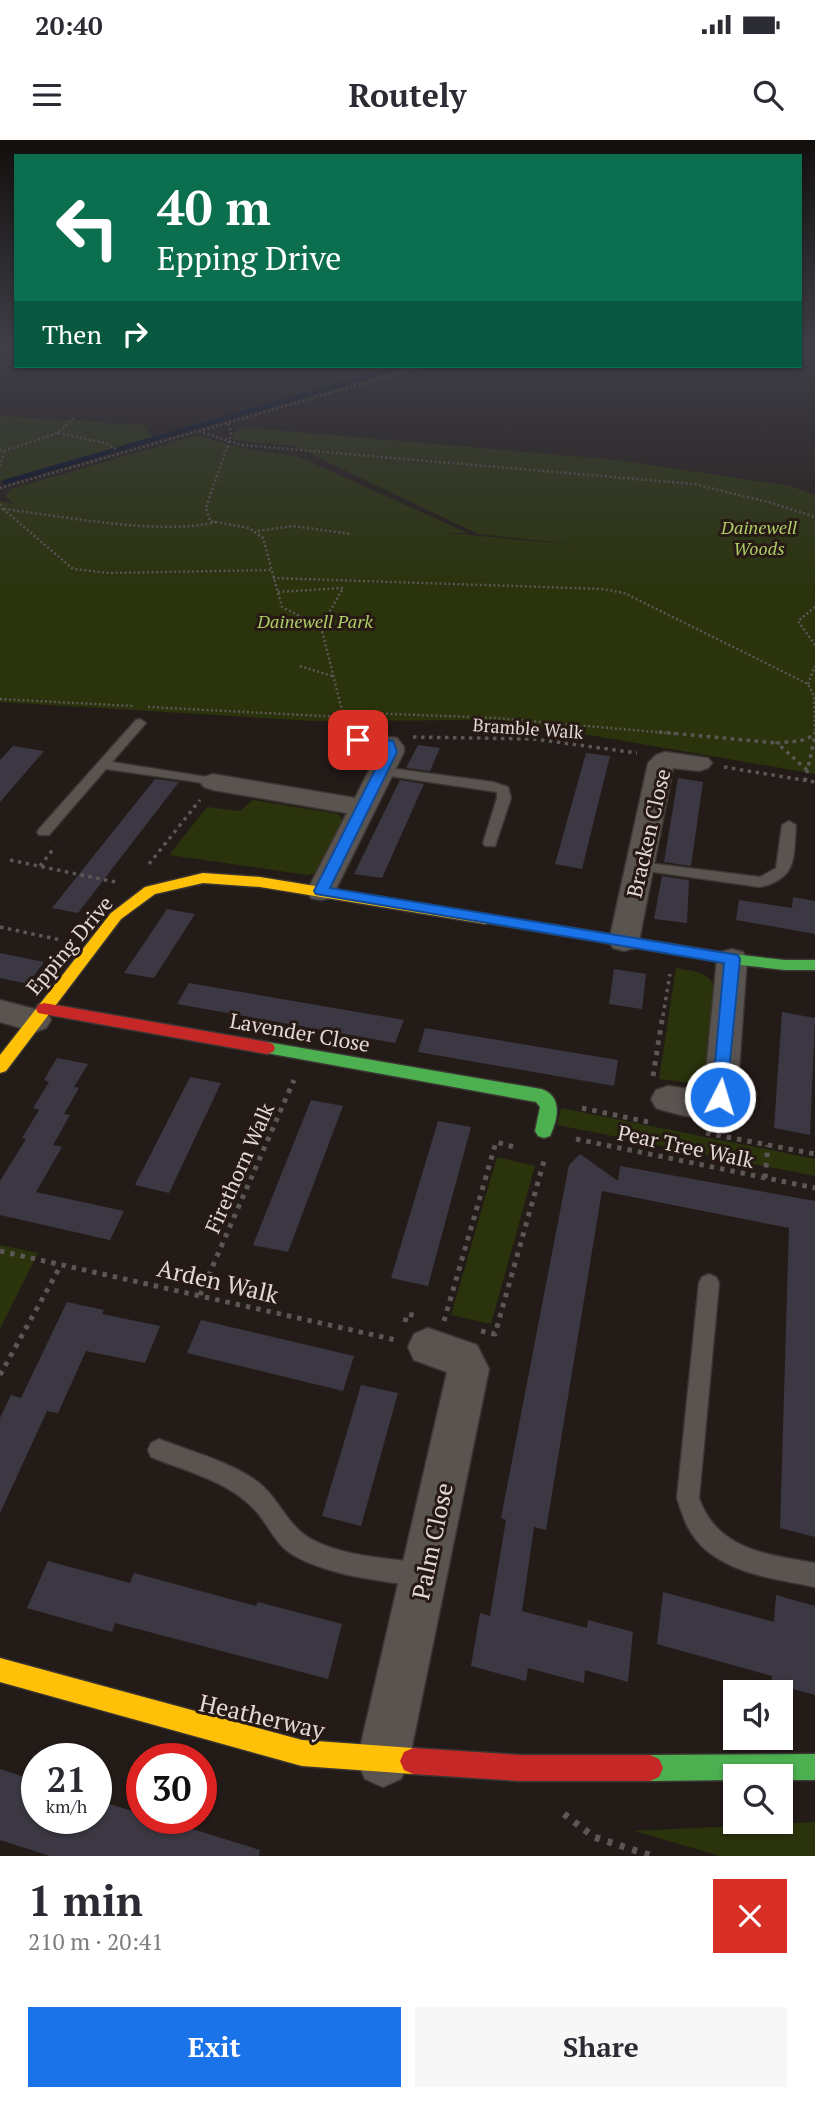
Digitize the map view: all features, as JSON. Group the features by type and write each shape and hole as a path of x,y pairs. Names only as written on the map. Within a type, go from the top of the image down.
{"street":[{"path":"321,891 386,759 388,743 358,740"},
{"name":"Bracken Close","path":"624,941 661,763 664,760 699,763"},
{"path":"213,782 361,807"},
{"name":"Epping Drive","path":"0,1067 116,916 150,890 181,881 229,878 732,959 785,965 815,965"},
{"path":"653,1103 710,1105 720,1097 732,959"},
{"path":"0,1011 40,1015"},
{"name":"Lavender Close","path":"40,1015 306,1053 548,1100"},
{"path":"544,1130 550,1105 548,1100"},
{"name":"Palm Close","path":"383,1760 468,1369 463,1358 432,1333"},
{"name":"Heatherway","path":"0,1670 302,1753 520,1768 815,1767"}],"lane":[{"path":"44,832 141,723"},
{"path":"386,759 503,790 505,798 490,843"},
{"path":"104,765 213,782"},
{"path":"640,866 760,882 773,880 781,875 784,867 789,825"},
{"path":"709,1283 688,1498 692,1516 702,1532 718,1546 747,1560 815,1575"},
{"path":"159,1450 242,1483 261,1500 289,1538 312,1550 347,1564 424,1575"}],"path":[{"path":"0,468 2,450 57,433 61,429"},
{"path":"0,488 203,429"},
{"path":"230,429 229,442 206,506 206,517 257,532 293,526 330,528 351,534"},
{"path":"198,430 211,432 229,442 317,453 553,470 694,485 772,503 815,517"},
{"path":"57,433 105,443 116,449"},
{"path":"0,504 2,510 74,569 109,572 271,570"},
{"path":"2,510 159,525 203,526 216,522"},
{"path":"257,532 267,544 271,570 282,607 321,626"},
{"path":"273,578 603,589 624,593 808,684 814,695 815,735 805,780"},
{"path":"348,580 321,626 341,712 358,740"},
{"path":"278,592 343,588"},
{"path":"815,607 798,621 815,645"},
{"path":"300,666 333,676"},
{"path":"808,684 815,666"},
{"path":"0,699 343,717"},
{"path":"341,712 496,718 777,743 800,741 815,735"},
{"name":"Bramble Walk","path":"386,759 404,737 534,739 643,754 664,760"},
{"path":"777,743 807,771"},
{"path":"699,763 815,782"},
{"path":"132,886 213,782"},
{"path":"10,860 150,890"},
{"path":"0,927 93,946"},
{"path":"548,1100 653,1103 674,949"},
{"name":"Firethorn Walk","path":"200,1295 306,1053"},
{"name":"Pear Tree Walk","path":"565,1137 815,1188"},
{"path":"432,1333 496,1142 526,1150"},
{"name":"Pear Tree Walk","path":"765,1178 768,1145 815,1154"},
{"path":"470,1328 495,1334 545,1154"},
{"name":"Arden Walk","path":"0,1251 200,1295 432,1333"},
{"path":"0,1375 61,1265"},
{"path":"520,1768 581,1832 652,1856"}],"green space":[{"path":"0,429 146,429 153,437 0,481"},
{"name":"Dainewell Park","path":"239,429 265,429 617,460 790,486 815,495 815,774 502,720 312,721 0,702 0,501 14,504 5,496 11,489 198,435 244,449 297,456 468,533 447,533 577,545 478,534 294,446 232,440 233,434"},
{"path":"253,800 338,814 344,821 316,873 307,875 169,855 207,807 240,811"},
{"path":"676,968 704,975 715,987 705,1070 713,1072 705,1085 659,1079"},
{"path":"561,1108 815,1159 815,1176 557,1125"},
{"path":"497,1157 535,1166 491,1324 451,1315"},
{"path":"0,1245 38,1253 0,1329"},
{"path":"815,1822 815,1856 720,1856 634,1831 723,1827 723,1834 793,1834 793,1823"}],"building":[{"path":"418,745 440,748 430,771 406,768"},
{"path":"13,746 44,751 0,802 0,760"},
{"path":"586,753 610,756 582,869 555,864"},
{"path":"678,778 703,782 691,866 664,862"},
{"path":"155,779 179,782 78,913 52,908"},
{"path":"400,780 424,784 382,878 354,874"},
{"path":"662,876 689,880 687,923 654,919"},
{"path":"793,897 815,901 815,934 736,920 739,900 792,908"},
{"path":"167,909 195,914 154,978 124,973"},
{"path":"0,953 44,962 28,984 0,978"},
{"path":"614,969 646,974 642,1009 609,1004"},
{"path":"189,983 404,1020 395,1043 177,1004"},
{"path":"782,1012 815,1018 810,1135 774,1128"},
{"path":"425,1028 618,1060 614,1086 418,1052"},
{"path":"57,1058 88,1064 74,1087 79,1088 64,1114 70,1115 53,1145 62,1147 36,1192 124,1211 110,1240 0,1215 0,1181 26,1139 22,1138 39,1110 33,1108 49,1082 44,1080"},
{"path":"190,1077 221,1083 169,1193 135,1185"},
{"path":"311,1100 343,1106 288,1252 253,1245"},
{"path":"438,1121 471,1127 428,1286 391,1278"},
{"path":"580,1154 618,1181 620,1166 815,1201 815,1537 780,1528 789,1228 602,1191 546,1530 534,1527 522,1611 587,1628 588,1620 633,1632 628,1682 585,1670 584,1683 528,1668 526,1681 471,1666 480,1613 490,1616 506,1520 501,1518 569,1165"},
{"path":"67,1302 104,1310 102,1314 160,1326 145,1363 86,1351 58,1413 47,1411 0,1513 0,1418 11,1395 21,1398"},
{"path":"201,1320 354,1356 343,1391 187,1353"},
{"path":"361,1385 398,1393 361,1526 322,1516"},
{"path":"48,1561 130,1583 134,1573 256,1606 258,1602 342,1624 328,1679 115,1623 112,1632 27,1608"},
{"path":"663,1592 774,1622 776,1595 815,1606 815,1695 793,1689 793,1680 771,1680 772,1676 657,1644"},
{"path":"0,1769 21,1776 21,1834 112,1834 112,1805 126,1809 126,1834 208,1834 260,1850 259,1856 50,1856 0,1840"}],"waterway":[{"path":"5,482 187,429"}],"traffic: fast":[{"path":"486,919 732,959 785,965 815,965"},
{"path":"267,1048 541,1096 549,1107 544,1131"},
{"path":"650,1768 815,1767"}],"traffic: slow":[{"path":"0,1067 116,916 150,890 203,878 260,882 486,919"},
{"path":"0,1670 302,1753 413,1761"}],"traffic: jam":[{"path":"44,1009 267,1048"},
{"path":"413,1761 520,1768 650,1768"}],"route":[{"path":"358,740 388,743 391,752 321,891 732,959 720,1097"}],"park label":[{"name":"Dainewell Woods","path":"759,537"}]}
